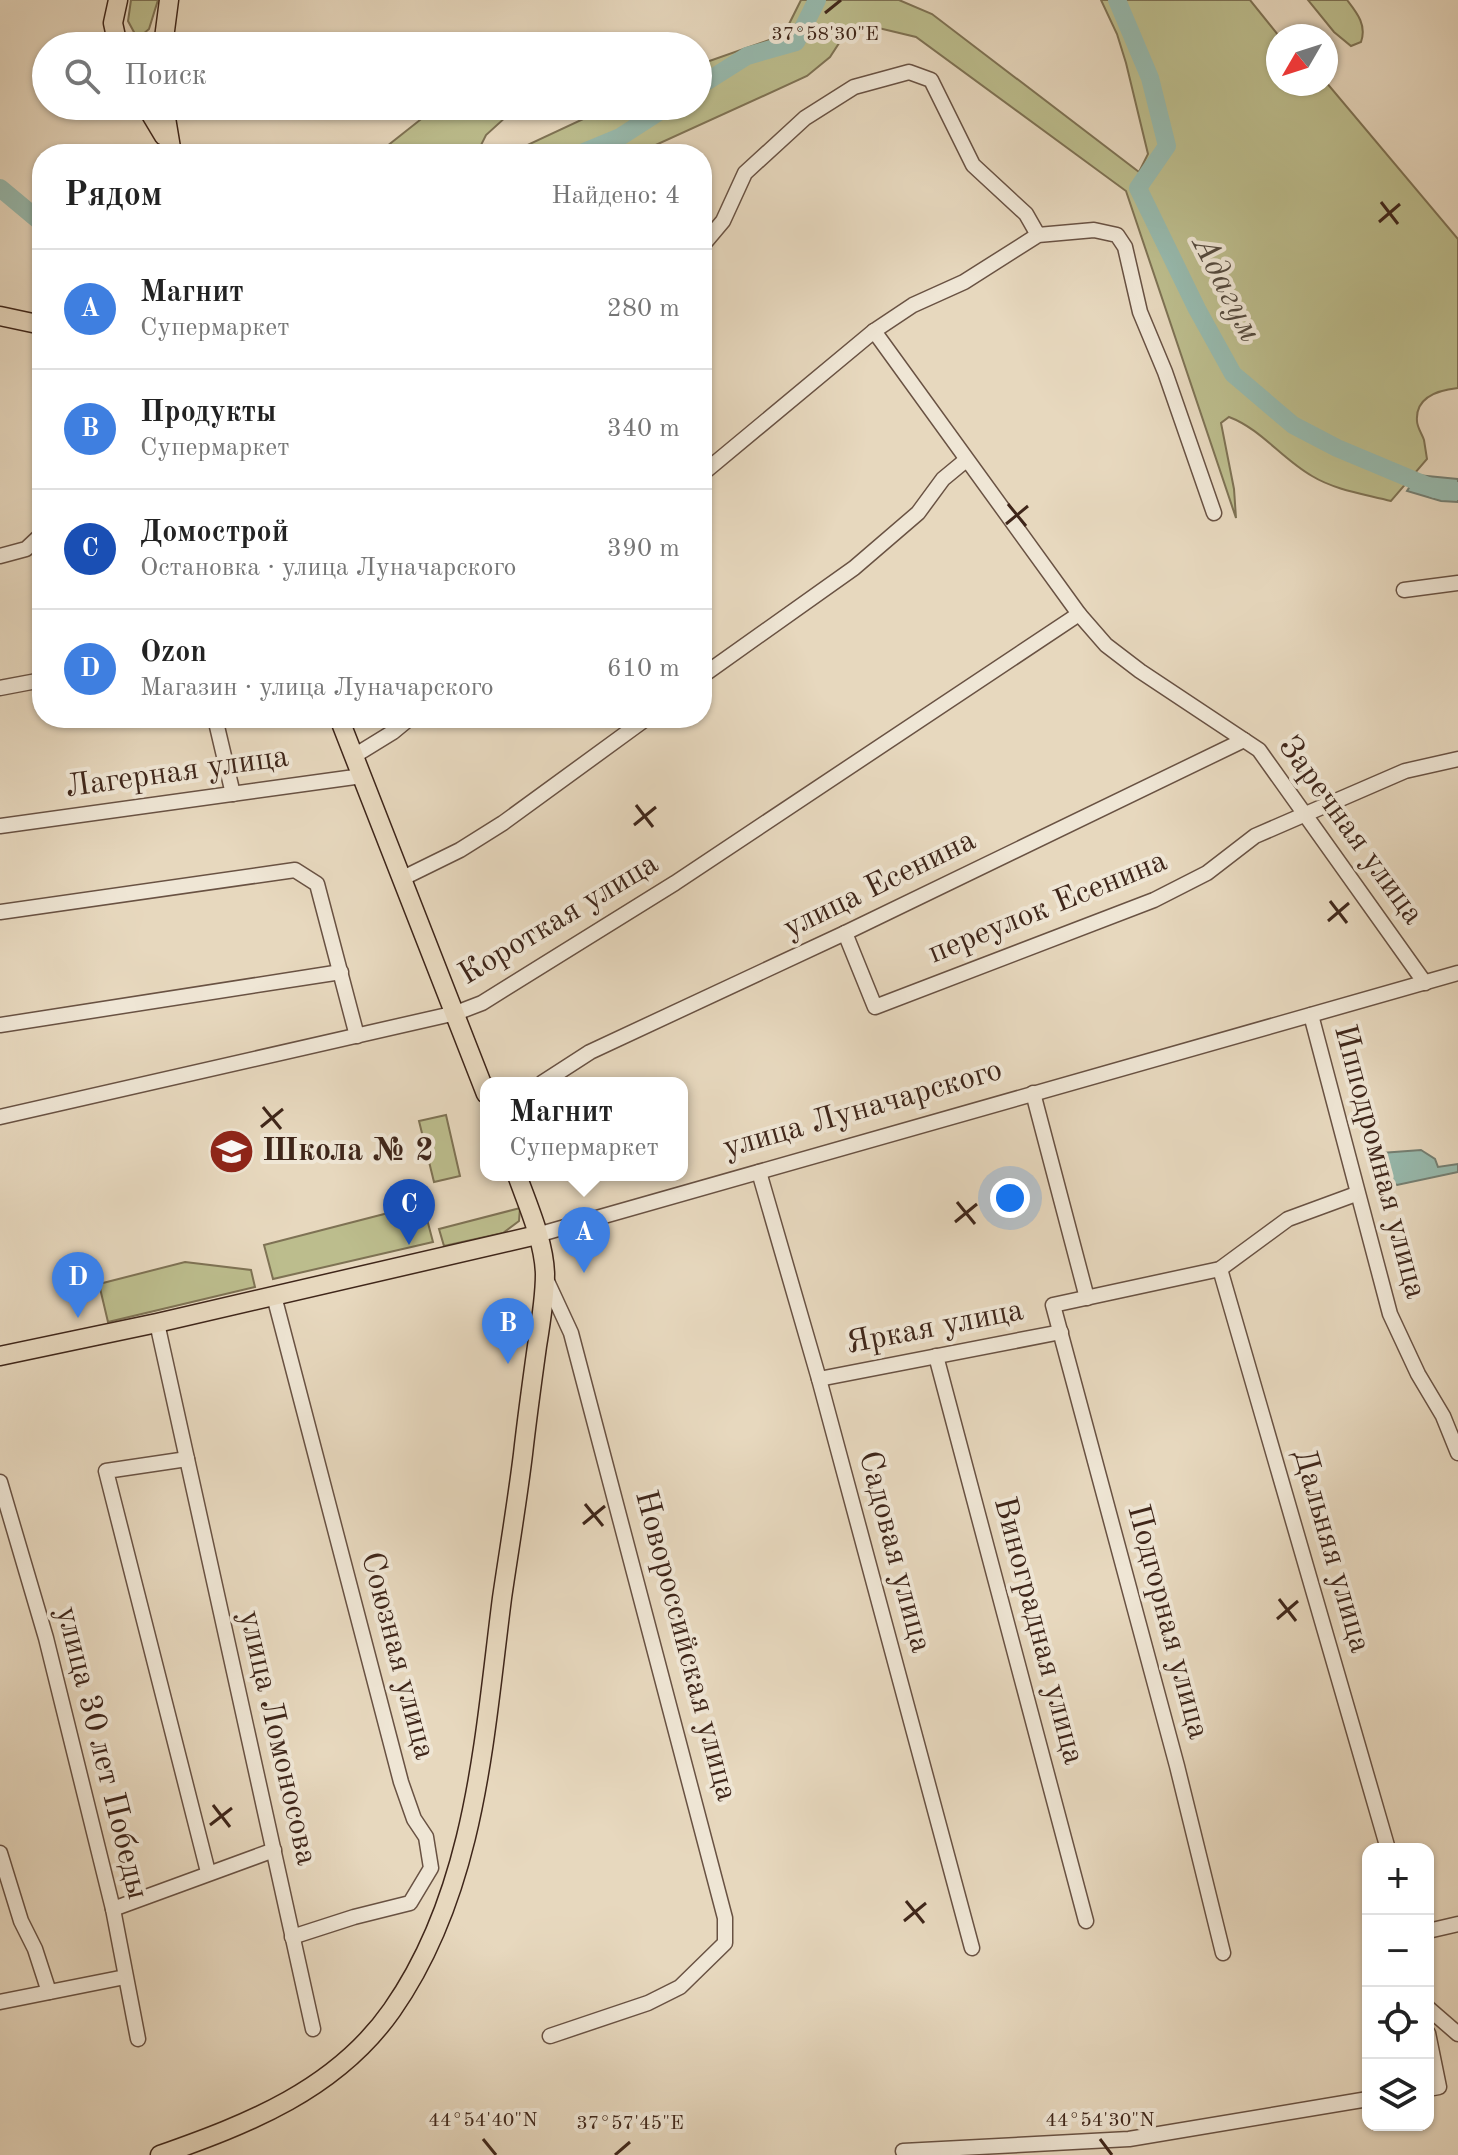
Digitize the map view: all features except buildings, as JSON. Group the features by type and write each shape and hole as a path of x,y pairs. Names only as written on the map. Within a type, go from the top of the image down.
{"main road":[{"path":"115,32 113,23 118,0"},
{"path":"165,32 169,0"},
{"path":"154,120 168,144"},
{"path":"166,120 169,144"},
{"path":"0,316 32,323"},
{"path":"343,728 480,1078"},
{"name":"Новороссийская улица","path":"519,1181 544,1261 545,1278"},
{"name":"улица Луначарского","path":"0,1356 537,1235"},
{"path":"160,2155 253,2120 321,2082 391,2012 439,1924 459,1869 492,1693 545,1278"}],"street":[{"path":"712,234 723,221 745,173 805,118 854,87 909,72 931,80 973,165 1026,214 1038,235"},
{"path":"712,466 874,331 913,305 964,282 1038,235 1094,230 1117,235 1125,247 1140,312 1165,372 1214,513"},
{"name":"Заречная улица","path":"874,331 1079,614 1106,645 1259,750 1425,983"},
{"path":"712,669 854,568 918,513 943,479 966,460"},
{"path":"0,556 26,549 32,543"},
{"path":"1404,590 1458,583"},
{"name":"Короткая улица","path":"0,1117 456,1013 482,1003 675,883 1079,614"},
{"path":"0,688 32,682"},
{"path":"217,728 233,794"},
{"path":"354,756 398,728"},
{"path":"403,878 460,850 492,830 633,728"},
{"name":"улица Есенина","path":"551,1077 590,1052 1244,740"},
{"path":"1306,814 1405,771 1458,759"},
{"name":"Лагерная улица","path":"0,826 362,776"},
{"name":"переулок Есенина","path":"845,933 875,1007 1154,900 1207,873 1255,836 1306,814"},
{"path":"0,912 295,870 317,884 357,1036"},
{"path":"0,1025 341,972"},
{"name":"улица Луначарского","path":"537,1235 1458,973"},
{"name":"Ипподромная улица","path":"1311,1015 1390,1314 1418,1374 1443,1416 1458,1453"},
{"path":"1033,1093 1087,1298"},
{"name":"Садовая улица","path":"759,1172 819,1379 972,1948"},
{"name":"Яркая улица","path":"1053,1305 1220,1269 1288,1219 1356,1194"},
{"name":"Дальняя улица","path":"1220,1269 1386,1843"},
{"name":"Новороссийская улица","path":"545,1278 571,1333 725,1918 725,1943 680,1987 648,2003 550,2036"},
{"name":"Союзная улица","path":"274,1296 401,1782 414,1819 426,1837 431,1868 410,1903 292,1937"},
{"name":"Подгорная улица","path":"1053,1305 1177,1766 1223,1953"},
{"name":"улица Ломоносова","path":"157,1323 313,2029"},
{"name":"Яркая улица","path":"819,1379 1061,1332"},
{"name":"Виноградная улица","path":"936,1356 1086,1921"},
{"path":"187,1459 106,1471 208,1872"},
{"name":"улица 30 лет Победы","path":"0,1482 46,1638 113,1909 138,2039"},
{"path":"113,1909 274,1850"},
{"path":"0,1853 21,1921 35,1949 49,1992"},
{"path":"1434,1930 1458,1924"},
{"path":"0,2002 125,1977"},
{"path":"1434,2013 1458,2034"},
{"path":"1434,2062 1439,2087 1434,2088"},
{"path":"903,2151 1129,2139 1362,2100"}],"green space":[{"path":"131,0 158,0 146,32 134,32 128,21"},
{"path":"801,0 899,0 932,14 1139,172 1148,154 1126,63 1101,0 1250,0 1269,24 1266,24 1266,96 1338,96 1458,239 1458,388 1430,396 1417,412 1427,459 1391,501 1321,481 1241,422 1229,417 1221,423 1234,489 1236,518 1126,191 916,37 862,24 845,34 830,57 807,76 712,119 712,60 772,39 788,26"},
{"path":"1308,0 1347,0 1362,25 1361,42 1351,46 1338,35 1338,24 1328,24"},
{"path":"420,120 503,120 486,135 482,144 390,144"},
{"path":"581,120 711,120 658,144 529,144"},
{"path":"446,1115 460,1176 434,1182 419,1121"},
{"path":"423,1204 433,1242 273,1279 264,1245"},
{"path":"520,1208 519,1221 503,1233 444,1246 439,1229"},
{"path":"185,1262 251,1270 255,1287 108,1322 99,1284"}],"water":[{"path":"1417,475 1458,479 1458,502 1441,501 1407,491"},
{"path":"1421,1150 1435,1159 1438,1167 1458,1164 1458,1172 1397,1185 1375,1175 1375,1160 1381,1153"}],"waterway":[{"name":"Адагум","path":"712,78 747,56 796,42 817,0"},
{"name":"Адагум","path":"1117,0 1150,78 1167,146 1138,188 1197,309 1233,374 1293,425 1337,448 1435,489 1458,491"},
{"name":"Адагум","path":"603,144 646,120"},
{"name":"Адагум","path":"0,188 32,215"}],"place":[{"name":"Школа № 2","path":"231,1152"},
{"name":"Домострой","path":"409,1245"},
{"name":"Магнит","path":"584,1273"},
{"name":"Ozon","path":"78,1318"},
{"name":"Продукты","path":"508,1364"}]}
